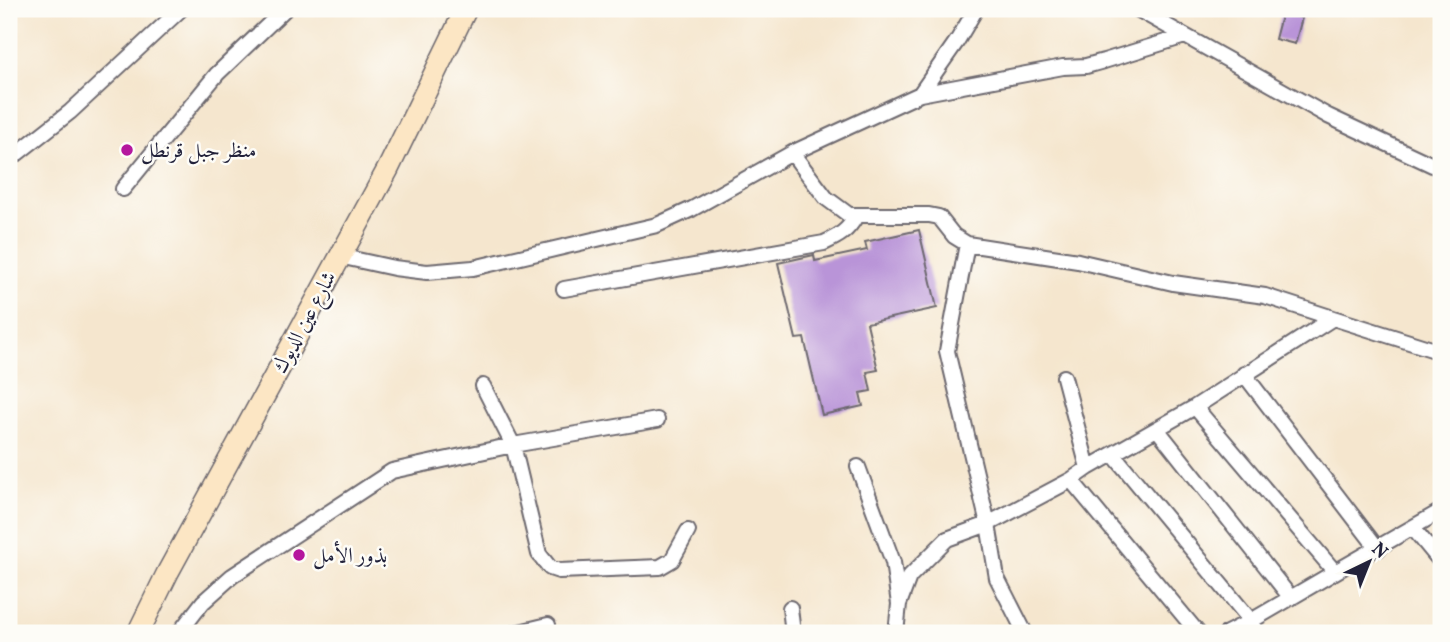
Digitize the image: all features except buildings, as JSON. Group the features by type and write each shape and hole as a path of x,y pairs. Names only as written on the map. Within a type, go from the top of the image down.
{"main road":[{"name":"شارع عين الديوك","path":"138,633 388,169 466,9"}],"street":[{"path":"9,160 71,112 181,9"},
{"path":"123,189 217,74 285,9"},
{"path":"920,94 957,41 975,9"},
{"path":"1137,9 1328,116 1441,169"},
{"path":"339,256 427,272 472,268 657,225 692,209 792,153 920,94 1063,67 1086,66 1185,36"},
{"path":"792,153 826,198 849,215 939,217 954,236 967,244 1078,261 1173,282 1265,296 1441,352"},
{"path":"564,289 824,243 851,226 856,216"},
{"path":"967,244 947,351 988,524 997,578 1025,633"},
{"path":"895,633 899,604 909,577 947,539 988,524 1071,480 1195,407 1333,318"},
{"path":"1244,374 1378,549"},
{"path":"1064,377 1088,468"},
{"path":"483,386 513,444 539,555 551,568 568,572 660,567 672,560 688,531"},
{"path":"1195,407 1335,572"},
{"path":"179,633 203,602 232,576 386,475 405,467 513,444 657,420"},
{"path":"1157,429 1291,598"},
{"path":"1113,454 1254,627"},
{"path":"858,467 893,562 899,604"},
{"path":"1071,480 1198,633"},
{"path":"1227,633 1254,627 1291,598 1441,511"},
{"path":"1413,528 1441,562"},
{"path":"790,608 791,633"},
{"path":"515,633 548,625"}],"place":[{"name":"منظر جبل قرنطل","path":"127,150"},
{"name":"بذور الأمل","path":"299,555"}]}
